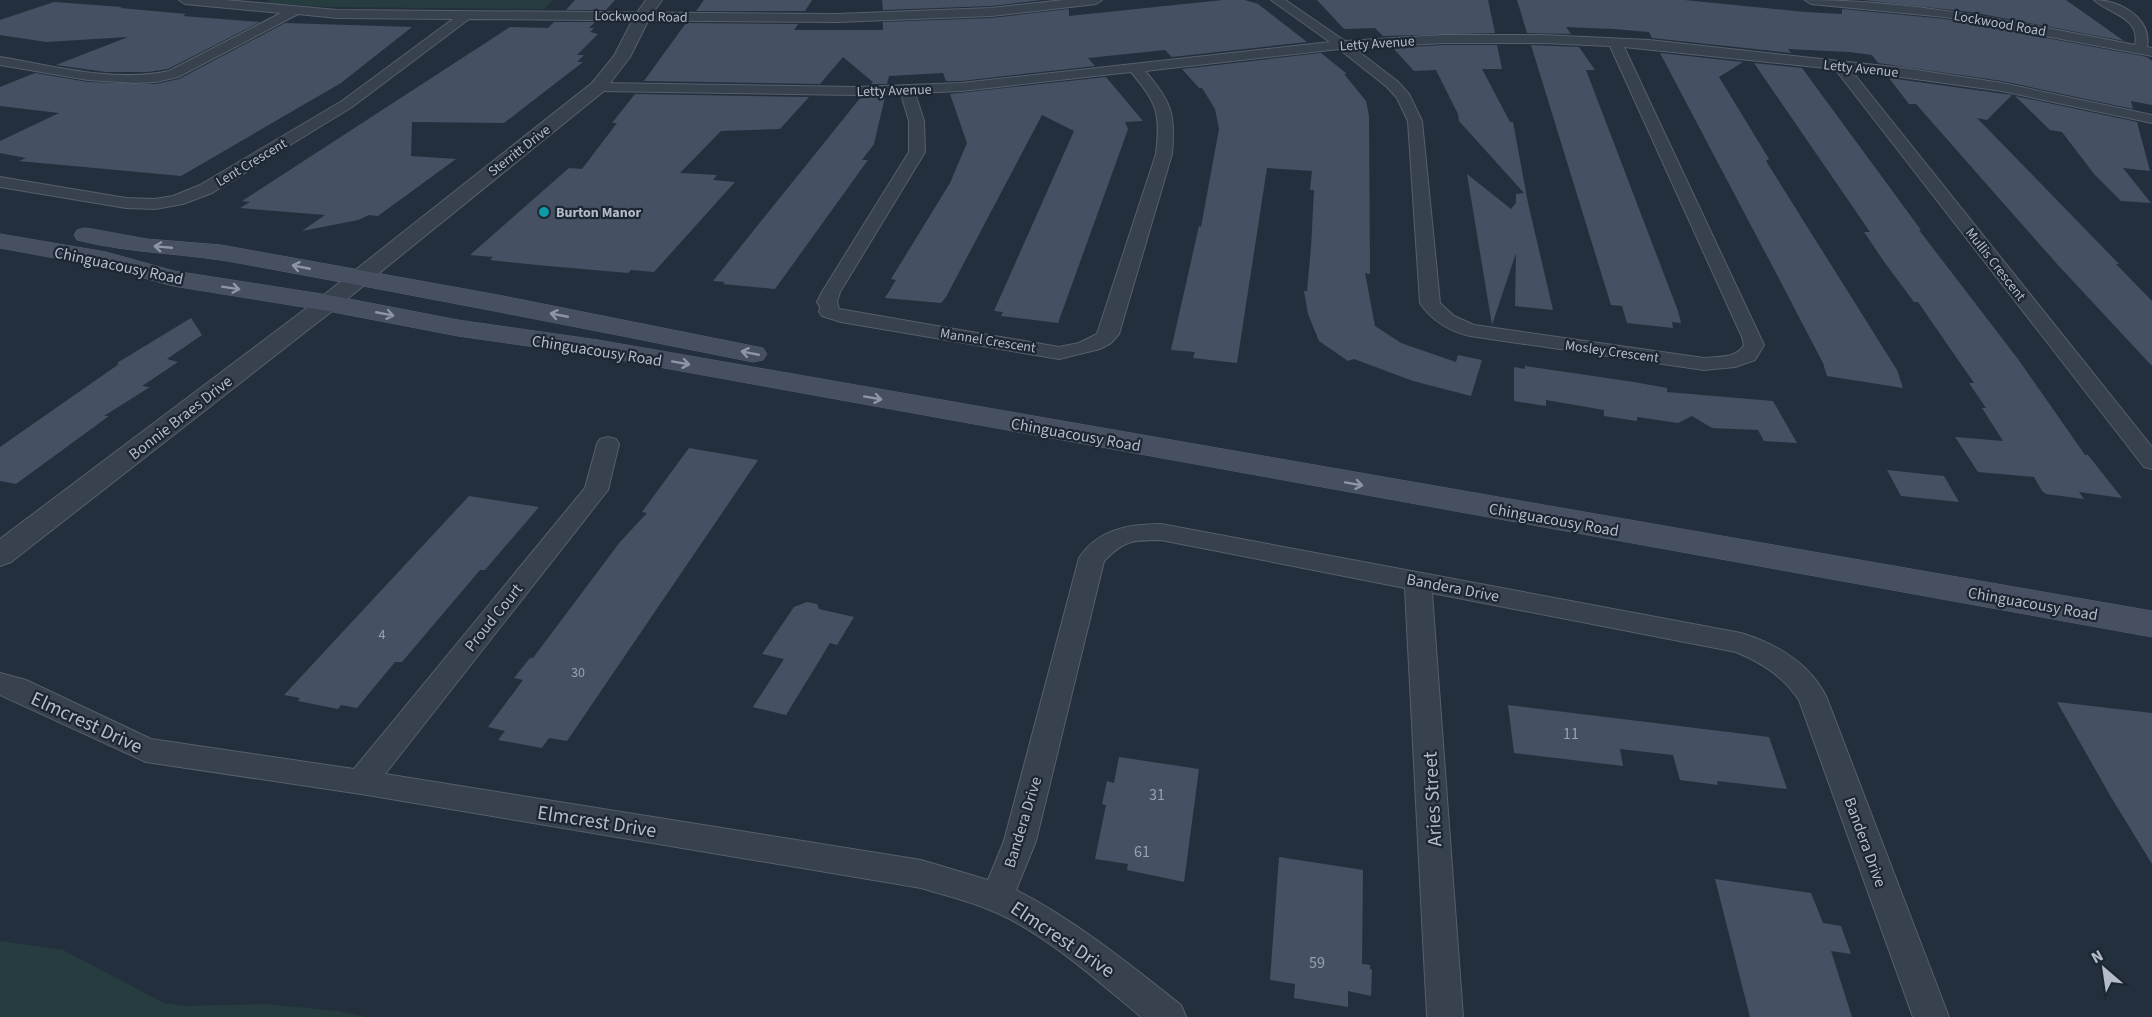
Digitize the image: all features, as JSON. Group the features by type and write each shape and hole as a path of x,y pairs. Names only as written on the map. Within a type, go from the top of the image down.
{"main road":[{"name":"Chinguacousy Road","path":"0,220 147,246 221,252 1108,420 2152,601"},
{"name":"Chinguacousy Road","path":"0,242 106,260 173,278 328,303 458,328 598,348 2152,624"}],"street":[{"name":"Lockwood Road","path":"185,0 337,14 642,17 991,12 1066,1 1096,0"},
{"name":"Sterritt Drive","path":"359,278 598,87 622,57 642,17 654,0"},
{"path":"1277,0 1342,45"},
{"name":"Lockwood Road","path":"1811,0 1945,13 2146,51"},
{"path":"2100,0 2126,14 2140,27 2144,32 2146,51"},
{"path":"0,61 113,77 160,78 173,74 294,11"},
{"name":"Lent Crescent","path":"0,183 126,203 155,204 177,200 206,189 347,104 467,14"},
{"name":"Letty Avenue","path":"598,87 777,91 907,90 1024,82 1342,45 1472,38 1615,42 1840,66 2002,87 2152,119"},
{"name":"Mosley Crescent","path":"1342,45 1404,97 1415,121 1430,303 1436,313 1451,323 1470,330 1704,364 1748,356 1754,345 1752,337 1615,42"},
{"name":"Mullis Crescent","path":"1840,66 2152,462"},
{"name":"Mannel Crescent","path":"907,90 913,104 919,132 917,152 831,292 827,302 830,307 829,312 841,316 1059,353 1091,346 1109,334 1164,154 1167,129 1159,96 1135,68"},
{"name":"Bonnie Braes Drive","path":"0,555 359,278"},
{"name":"Proud Court","path":"361,782 596,490 608,444"},
{"name":"Bandera Drive","path":"997,897 1020,841 1092,558 1109,541 1134,532 1161,532 1742,643 1775,657 1799,676 1812,696 1931,1017"},
{"name":"Aries Street","path":"1418,580 1444,1017"},
{"name":"Elmcrest Drive","path":"0,684 16,688 146,750 361,782 921,874 997,897 1036,918 1101,962 1168,1017"}],"green space":[{"path":"271,0 554,0 544,9 329,7 266,3"},
{"path":"0,941 63,950 164,1003 183,1006 265,1004 338,1011 366,1017 0,1017"}],"building":[{"path":"575,0 615,0 606,10 566,10"},
{"path":"704,0 812,0 805,11 696,11"},
{"path":"882,0 1043,0 991,6 883,10"},
{"path":"1223,0 1245,0 1258,4 1307,42 1172,57 1165,50 1088,58 1095,66 961,81 946,81 943,73 889,76 887,84 871,84 873,82 843,57 820,84 644,81 686,23 798,24 794,30 883,30 883,22 991,18 1069,9 1069,16"},
{"path":"1317,0 1488,0 1495,33 1383,36 1375,28 1344,29"},
{"path":"1517,0 1684,0 1805,12 1842,14 1842,9 1945,19 2147,57 2152,61 2152,105 2131,101 2133,109 2002,81 1878,63 1872,55 1849,52 1788,49 1791,53 1652,38 1649,32 1614,29 1566,27 1571,34 1527,33"},
{"path":"1863,0 2066,0 2124,41 1971,12"},
{"path":"54,2 260,22 168,69 148,72 106,72 56,65 128,37 46,42 0,35 0,20"},
{"path":"554,22 595,22 589,28 594,28 590,32 598,34 577,55 584,55 577,62 583,62 504,123 412,122 411,156 456,159 378,216 369,215 358,220 302,231 325,215 240,208 250,202 242,201 510,27 548,28"},
{"path":"285,23 412,27 341,83 181,176 19,161 26,158 0,153 0,141 59,113 0,106 0,87 35,73 88,82 156,84 179,79"},
{"path":"1497,45 1502,69 1482,69 1510,122 1513,122 1528,203 1553,310 1515,306 1516,253 1492,325 1467,174 1511,209 1516,203 1516,194 1524,193 1459,121 1458,114 1436,70 1414,71 1393,48"},
{"path":"1531,45 1579,47 1595,70 1586,70 1678,311 1681,323 1672,322 1673,328 1627,323 1622,306 1611,305"},
{"path":"1321,53 1347,74 1344,74 1366,101 1369,116 1370,274 1365,273 1375,326 1401,343 1456,362 1458,355 1482,360 1471,396 1413,381 1354,359 1348,361 1319,341 1308,314 1304,291 1307,291 1311,248 1314,190 1310,190 1312,171 1267,168 1237,363 1193,358 1195,352 1171,350 1199,226 1201,227 1219,129 1215,109 1202,88 1199,88 1182,69"},
{"path":"1660,53 1743,62 1719,77 1769,159 1766,161 1897,370 1903,388 1827,376 1823,363"},
{"path":"1754,63 1802,68 1921,230 1919,230 2018,359 2085,455 2088,455 2122,498 2079,492 2084,499 2046,494 2034,477 1978,472 1955,437 2003,441 1982,408 1986,408 1969,383 1974,383 1918,302 1914,302 1885,263 1864,232 1870,232"},
{"path":"1106,77 1143,121 1125,122 1128,129 1058,323 1001,316 1003,312 994,311 1074,131 1042,115 941,303 885,298 896,280 891,279 950,183 967,143 950,94"},
{"path":"1889,78 2012,95 1987,120 1977,118 2152,301 2152,366 2057,264 1916,104 1909,104"},
{"path":"635,94 809,97 780,129 721,131 680,173 717,175 713,180 735,182 654,272 631,270 628,273 537,265 490,260 493,257 470,255 569,168 582,169 617,123 612,123"},
{"path":"2015,96 2137,122 2150,171 2123,168 2151,203 2121,201 2094,174 2062,132 2050,130"},
{"path":"861,97 885,97 874,144 862,160 868,160 775,289 713,281"},
{"path":"191,318 202,335 167,359 178,362 142,386 150,387 104,416 109,416 16,484 0,481 0,447 119,364 117,363"},
{"path":"1525,366 1667,388 1667,392 1773,401 1797,443 1764,441 1758,430 1712,428 1692,416 1678,423 1637,417 1637,421 1604,416 1604,410 1546,400 1546,406 1514,401 1514,367 1525,369"},
{"path":"689,448 758,460 567,741 549,738 542,748 498,740 505,731 488,727 523,680 514,678 530,658 533,658 620,542 647,513 642,512"},
{"path":"1887,470 1944,476 1959,502 1901,496"},
{"path":"469,496 539,507 485,570 480,570 402,662 395,662 357,708 341,705 338,709 298,701 300,698 284,695"},
{"path":"807,602 817,604 819,609 854,617 837,645 830,643 786,715 753,707 784,659 762,654 794,607"},
{"path":"2057,702 2152,713 2152,864 2111,797"},
{"path":"1508,705 1769,737 1787,789 1717,781 1718,785 1680,780 1673,755 1620,749 1623,766 1514,753"},
{"path":"1119,757 1199,769 1184,882 1127,870 1128,864 1095,859 1106,805 1102,804 1107,781 1114,783"},
{"path":"1279,857 1363,870 1362,964 1370,965 1372,970 1371,996 1348,991 1348,1007 1294,998 1295,984 1270,980"},
{"path":"1715,879 1811,893 1823,923 1841,926 1851,954 1831,951 1852,1017 1750,1017"}],"place":[{"name":"Burton Manor","path":"544,212"}]}
